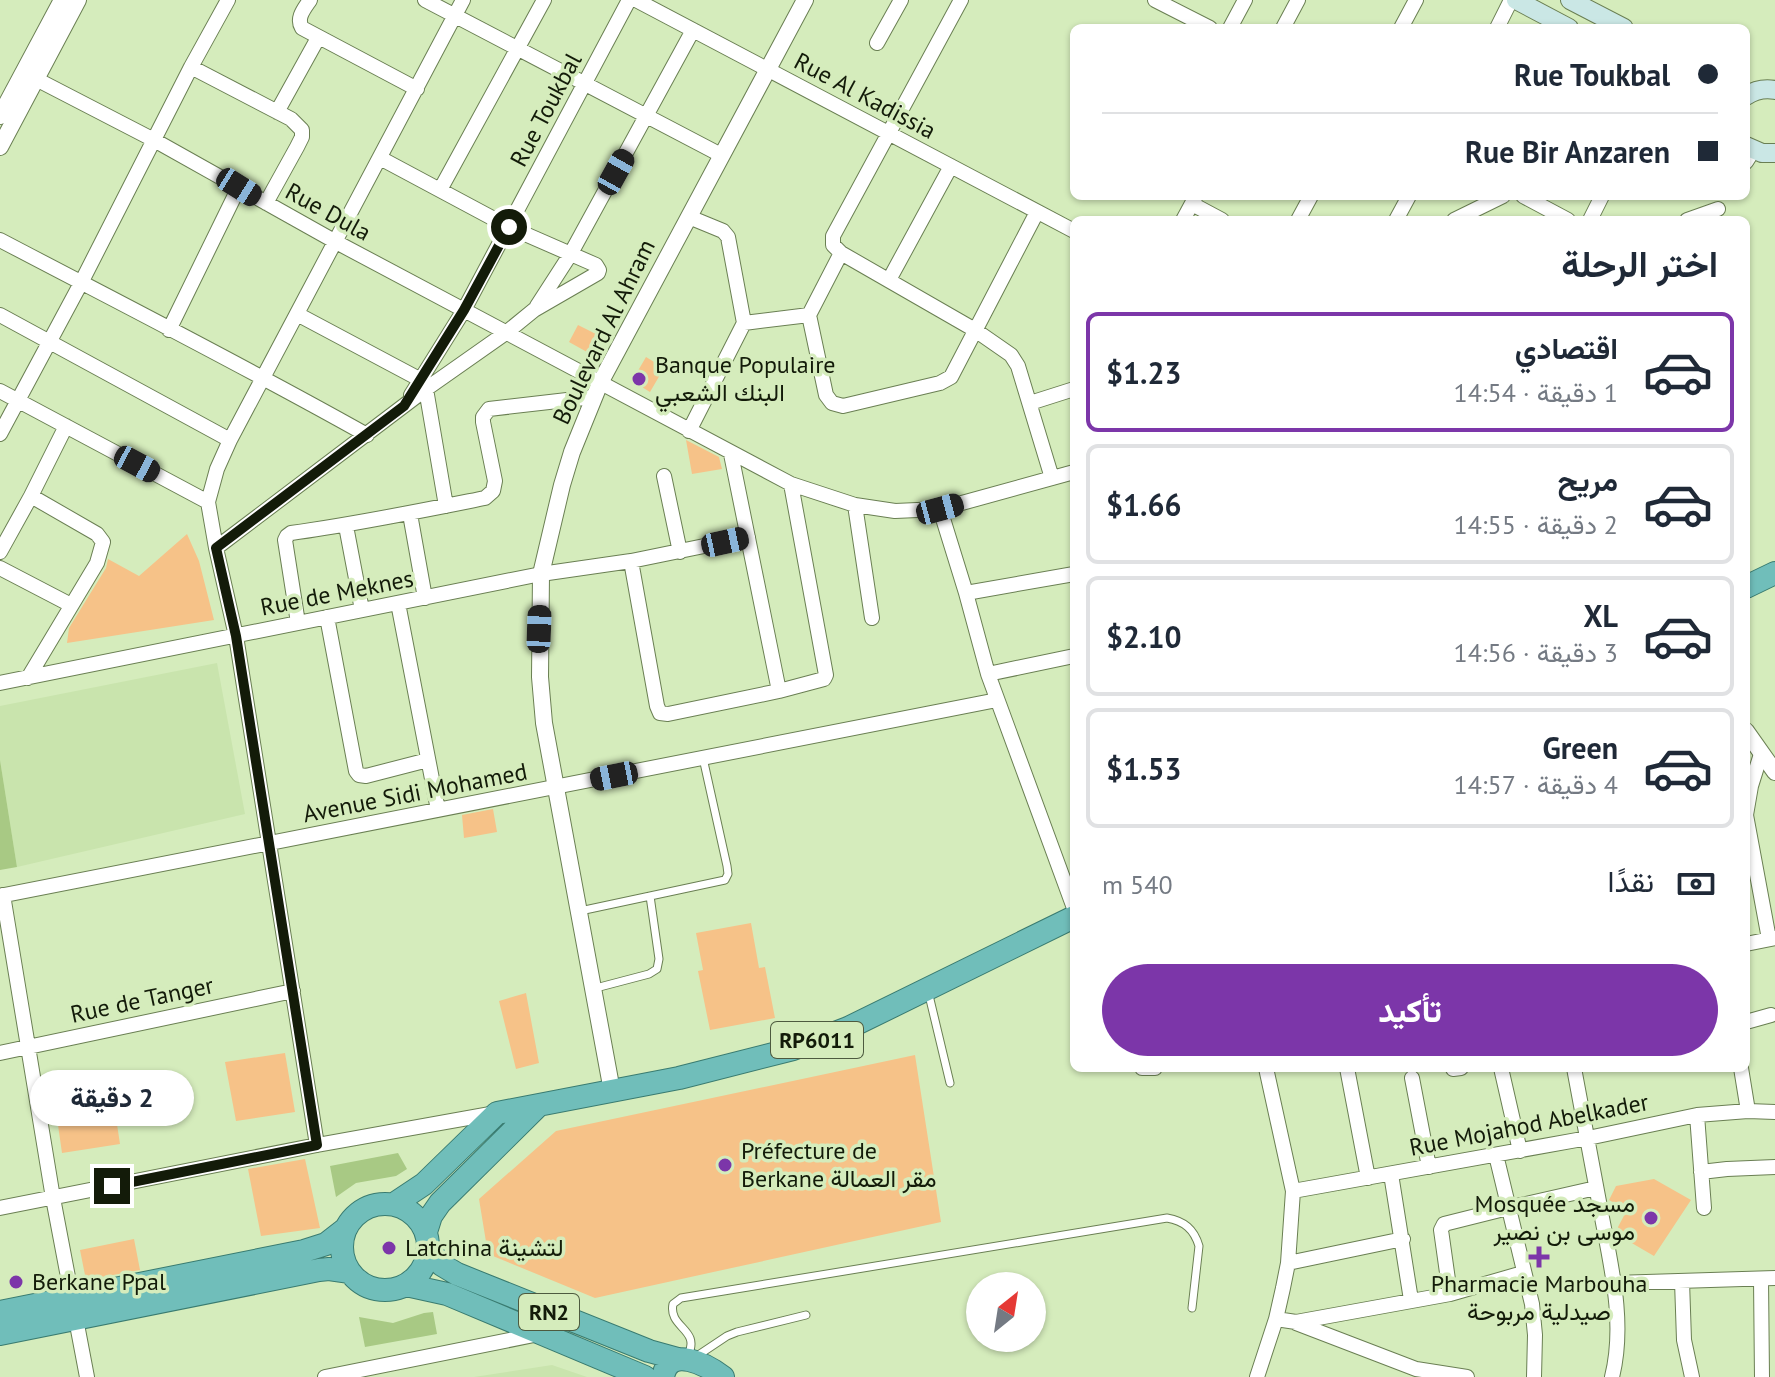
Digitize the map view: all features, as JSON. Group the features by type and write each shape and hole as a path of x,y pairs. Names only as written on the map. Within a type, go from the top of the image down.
{"highway":[{"path":"1750,585 1775,573"},
{"name":"RP6011","path":"497,1113 679,1078 793,1049 848,1028 1070,919"},
{"path":"406,1285 419,1273 427,1258 431,1216 440,1203 539,1105"},
{"path":"394,1204 424,1184 497,1113"},
{"name":"RN2","path":"0,1334 74,1308 315,1249 336,1238 354,1216 368,1206 394,1204 410,1211 422,1224 427,1240 442,1265 457,1274 649,1351 684,1359 723,1377"},
{"path":"344,1230 341,1248 350,1272"},
{"name":"RN2","path":"0,1312 74,1308 329,1269 350,1272 371,1288 389,1290 406,1285 447,1294 645,1377"},
{"path":"663,1377 668,1365 684,1359"}],"main road":[{"path":"1513,0 1561,24"},
{"path":"1570,0 1616,24"},
{"path":"1750,153 1775,153"}],"street":[{"path":"0,116 62,0"},
{"path":"0,147 78,0"},
{"path":"0,434 228,0"},
{"path":"310,0 300,17 300,25 318,38 417,89"},
{"path":"425,0 721,155"},
{"path":"317,1145 236,636 208,502 217,469 230,440 463,0"},
{"path":"440,190 544,0"},
{"name":"Rue Toukbal","path":"423,384 629,0"},
{"name":"Rue Al Kadissia","path":"636,0 1070,229"},
{"name":"Boulevard Al Ahram","path":"612,1091 544,723 540,677 541,574 562,485 596,390 805,0"},
{"path":"877,43 901,0"},
{"path":"961,0 833,236 833,245 841,253 975,330 1015,360 1052,478"},
{"path":"1155,0 1202,24"},
{"path":"1232,24 1245,0"},
{"path":"1285,24 1298,0"},
{"path":"1403,24 1416,0"},
{"path":"1499,24 1513,0"},
{"path":"534,310 570,255 693,30"},
{"path":"277,112 318,38"},
{"path":"191,67 291,119 302,130 302,137 266,203"},
{"name":"Rue Dula","path":"36,79 507,332 596,390 689,431 791,484 855,505 895,511 940,509 1070,473"},
{"path":"216,548 404,406 423,384 507,332 534,310 598,273 596,265 509,227 380,158"},
{"path":"889,280 951,166"},
{"path":"169,330 239,187"},
{"path":"1194,200 1216,216"},
{"path":"1462,216 1495,200"},
{"path":"1530,200 1560,216"},
{"path":"1698,216 1719,208"},
{"path":"841,253 809,315 826,395 832,403 843,406 951,377 1037,212"},
{"path":"689,217 723,231 728,237 744,323 689,431"},
{"path":"0,240 263,377 367,435"},
{"path":"297,314 423,384"},
{"path":"0,315 230,440"},
{"path":"744,323 809,315"},
{"path":"423,384 446,506"},
{"path":"298,623 285,540 287,536 485,498 493,491 495,481 483,422 489,409 596,390"},
{"path":"1030,403 1070,390"},
{"path":"0,391 208,502"},
{"path":"0,552 66,426"},
{"path":"731,454 779,691"},
{"path":"664,476 680,552"},
{"path":"631,561 660,713 668,714 821,681 826,675 791,484"},
{"path":"28,678 97,563 103,542 97,534 31,496"},
{"path":"855,505 872,618"},
{"path":"940,509 988,674 1070,897"},
{"path":"410,514 425,598"},
{"path":"346,526 362,610"},
{"name":"Rue de Meknes","path":"0,683 541,574 631,561 748,537"},
{"path":"0,568 71,605"},
{"path":"966,593 1070,575"},
{"path":"398,603 438,810"},
{"path":"327,617 356,771 366,776 428,760"},
{"path":"988,674 1070,657"},
{"name":"Avenue Sidi Mohamed","path":"2,896 997,700"},
{"path":"1750,737 1775,772"},
{"path":"1750,792 1761,754"},
{"path":"1750,845 1772,939 1750,943"},
{"path":"2,896 87,1377"},
{"name":"Rue de Tanger","path":"0,1053 293,991"},
{"path":"1750,1021 1771,1015"},
{"path":"1257,1377 1276,1319 1288,1263 1293,1191 1267,1072"},
{"path":"1348,1072 1368,1178"},
{"path":"1502,1072 1520,1151"},
{"path":"1575,1072 1614,1283 1618,1335 1612,1377"},
{"path":"1742,1072 1748,1111"},
{"path":"1412,1078 1429,1167"},
{"name":"Rue Mojahod Abelkader","path":"1293,1191 1520,1151 1697,1115 1775,1112"},
{"path":"0,1208 497,1113"},
{"path":"1697,1115 1704,1208"},
{"path":"1496,1155 1532,1304 1534,1377"},
{"path":"1701,1172 1775,1167"},
{"path":"1391,1174 1411,1300"},
{"path":"1450,1294 1442,1226 1596,1188"},
{"path":"1288,1263 1403,1239"},
{"path":"1296,1322 1450,1294 1523,1273"},
{"path":"1614,1283 1768,1278 1762,1377"},
{"path":"1682,1281 1684,1335 1692,1377"},
{"path":"1276,1319 1296,1322 1415,1373 1467,1377"},
{"path":"325,1377 365,1373 539,1334"}],"lane":[{"path":"578,911 725,880 728,874 703,758"},
{"path":"592,989 649,974 657,969 659,959 650,896"},
{"path":"927,989 950,1083"},
{"path":"684,1359 691,1342 672,1314 673,1304 681,1298 1167,1218 1184,1223 1196,1237 1199,1246 1192,1308"},
{"path":"684,1359 737,1332 806,1315"}],"shaded area":[{"path":"217,663 245,814 17,867 0,760 0,706"},
{"path":"0,760 17,867 0,870"},
{"path":"398,1153 407,1169 396,1176 356,1183 336,1197 330,1166"},
{"path":"433,1312 437,1334 365,1347 359,1317 393,1323"},
{"path":"552,1365 587,1377 474,1377"}],"building":[{"path":"578,325 596,334 587,352 569,342"},
{"path":"646,357 664,368 650,392 632,381"},
{"path":"686,440 719,457 722,469 692,474"},
{"path":"187,534 199,561 214,620 67,643 69,628 106,568 108,559 139,576"},
{"path":"493,809 497,832 464,838 462,815"},
{"path":"751,923 759,968 765,967 775,1018 710,1030 698,971 703,970 696,933"},
{"path":"526,993 539,1063 516,1069 499,1001"},
{"path":"285,1053 295,1112 236,1121 225,1062"},
{"name":"Préfecture de Berkane مقر العمالة","path":"915,1055 941,1222 595,1298 488,1254 479,1199 556,1131"},
{"path":"109,1072 120,1144 62,1153 53,1090 88,1084 88,1074"},
{"path":"305,1159 320,1228 261,1236 248,1169"},
{"name":"Mosquée مسجد موسى بن نصير","path":"1654,1179 1691,1200 1654,1256 1618,1235 1618,1227 1627,1210 1609,1200 1616,1186"},
{"path":"134,1239 140,1270 86,1280 80,1250"}],"place":[{"name":"Banque Populaire البنك الشعبي","path":"639,379"},
{"name":"Préfecture de Berkane مقر العمالة","path":"725,1165"},
{"name":"Mosquée مسجد موسى بن نصير","path":"1651,1218"},
{"name":"Latchina لتشينة","path":"389,1248"},
{"name":"Pharmacie Marbouha صيدلية مربوحة","path":"1539,1257"},
{"name":"Berkane Ppal","path":"16,1282"}],"route":[{"path":"112,1186 317,1145 236,636 216,548 404,406 464,310 509,227"}]}
